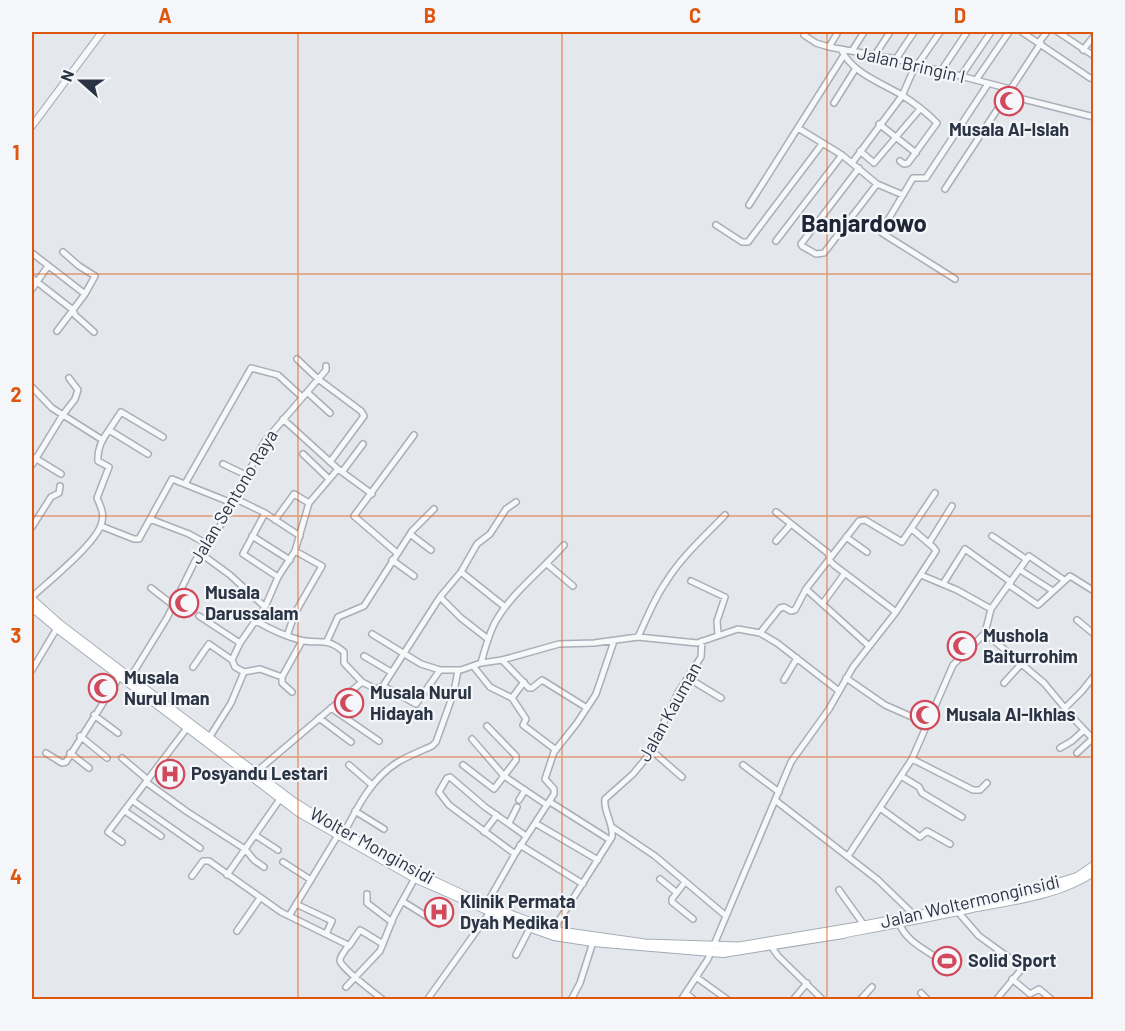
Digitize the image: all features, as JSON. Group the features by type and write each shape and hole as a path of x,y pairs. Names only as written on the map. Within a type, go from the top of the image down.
{"main road":[{"name":"Wolter Monginsidi","path":"32,598 117,672 300,813 530,928 554,936 593,942 712,949 843,932"},
{"name":"Wolter Monginsidi","path":"32,607 57,628 117,672 130,678 255,773 341,834 415,878 488,908 554,930 645,943 712,949 723,953 843,932"},
{"name":"Jalan Woltermonginsidi","path":"843,932 864,925 1044,888 1078,876 1094,865"},
{"name":"Jalan Woltermonginsidi","path":"843,932 899,924 1023,899 1066,887 1094,872"}],"street":[{"path":"32,126 102,32"},
{"name":"Jalan Bringin I","path":"838,32 829,47 843,52 852,51 896,59 915,68 961,76 987,86 1094,117"},
{"path":"852,51 864,32"},
{"path":"874,55 890,32"},
{"path":"896,59 914,32"},
{"path":"852,163 902,96 915,68 940,32"},
{"path":"941,71 967,32"},
{"path":"961,76 991,32"},
{"path":"976,80 1009,32"},
{"path":"1022,32 1090,78"},
{"path":"945,189 1047,32"},
{"path":"1058,32 1094,56"},
{"path":"1067,38 1072,32"},
{"path":"803,33 816,43 829,47"},
{"path":"1083,50 1094,36"},
{"path":"748,205 798,128 843,52 856,68 902,96 937,123 906,164 900,161"},
{"path":"834,103 856,68"},
{"path":"954,279 882,232 914,176 926,178 987,86"},
{"path":"860,151 874,163 920,109"},
{"path":"879,124 916,153"},
{"path":"798,128 842,155 877,184 903,195"},
{"path":"716,225 742,242 748,242 822,144"},
{"path":"776,241 842,155"},
{"path":"859,168 801,244 802,246 816,254 824,253 877,184"},
{"path":"57,331 94,280 94,275 63,252"},
{"path":"33,256 85,294"},
{"path":"32,289 34,280 48,266"},
{"path":"34,280 73,310 75,316 94,332"},
{"path":"297,359 318,379 361,411 364,416 330,462"},
{"path":"283,419 326,370 326,366"},
{"path":"185,484 251,368 278,375 330,413"},
{"path":"32,465 75,399 78,390 69,378"},
{"path":"32,387 62,416 101,439"},
{"path":"32,598 87,546 101,525 103,511 97,498 110,467 98,459 101,439 121,412 163,437"},
{"name":"Jalan Sentono Raya","path":"130,678 173,605 200,553 219,528 265,441 283,419 330,462 372,494"},
{"path":"109,430 148,454"},
{"path":"397,553 354,516 414,435"},
{"path":"232,660 240,643 265,607 278,577 295,551 309,503 363,444"},
{"path":"303,454 329,479"},
{"path":"35,458 61,474"},
{"path":"224,464 246,476"},
{"path":"101,525 136,540 141,536 170,480 174,479 265,513 300,536"},
{"path":"32,527 51,497 59,493 60,486"},
{"path":"760,633 780,608 795,610 806,589 859,520 862,519 904,542 935,493"},
{"path":"275,520 294,494 309,503"},
{"path":"256,621 303,641 327,641 344,652 345,663 362,682 376,689 383,686 440,597 461,572 477,544 490,534 506,509 516,502"},
{"path":"929,543 951,506"},
{"path":"327,641 338,617 364,606 397,553 434,509"},
{"path":"776,512 828,553 831,562 896,612"},
{"path":"265,513 243,554 278,577"},
{"path":"638,637 667,579 683,558 725,515"},
{"path":"150,519 189,534 207,544"},
{"path":"776,541 791,524"},
{"path":"681,999 712,949 791,762 830,709 846,678 896,612 936,550 912,529"},
{"path":"411,534 431,550"},
{"path":"252,536 290,560"},
{"path":"992,536 1026,559"},
{"path":"846,537 867,552"},
{"path":"481,663 496,620 505,607 564,545"},
{"path":"943,584 965,549 1038,605 1070,576 1094,591"},
{"path":"287,636 295,613 322,566 295,551"},
{"path":"200,553 230,575 265,607"},
{"path":"848,856 912,759 953,665 985,633 991,609 1026,559 1031,556 1064,580"},
{"path":"393,560 414,576"},
{"path":"548,564 573,586"},
{"path":"1020,570 1053,591"},
{"path":"461,572 505,607"},
{"path":"823,603 845,573"},
{"path":"921,575 991,609"},
{"path":"691,581 725,597 717,621 718,634"},
{"path":"152,588 173,605"},
{"path":"806,589 869,646"},
{"path":"440,597 461,618 488,639"},
{"path":"199,616 240,643"},
{"path":"1077,620 1094,634"},
{"path":"32,670 34,659 57,628"},
{"path":"372,634 421,664 440,670 458,670 559,644 614,641 638,637 702,642 738,628 760,633 839,691"},
{"path":"985,633 1044,683 1093,739 1077,753"},
{"path":"292,692 282,683 282,676 303,641"},
{"path":"427,999 488,908 514,854 555,791 545,778 553,753 596,694 614,641"},
{"name":"Jalan Kauman","path":"554,930 610,840 612,827 604,801 638,769 651,750 679,691 701,657 702,642"},
{"path":"194,667 209,644 232,660 235,667 244,672 260,669 282,676"},
{"path":"364,656 391,672"},
{"path":"784,680 797,658"},
{"path":"502,660 531,688 543,680 587,708"},
{"path":"1004,683 1022,663"},
{"path":"474,667 492,688 512,698 526,719 523,725 556,750"},
{"path":"383,686 417,704 440,670"},
{"path":"289,916 372,785 398,762 432,746 454,692 458,670"},
{"path":"46,753 64,763 117,672"},
{"path":"209,738 231,703 244,672"},
{"path":"1065,708 1082,692 1094,676"},
{"path":"688,678 721,698"},
{"path":"846,678 885,705 928,724"},
{"path":"255,773 362,682"},
{"path":"512,698 524,682"},
{"path":"331,708 380,741"},
{"path":"94,715 118,733"},
{"path":"319,718 351,742"},
{"path":"463,765 494,789 516,760 516,756 487,726"},
{"path":"103,839 187,728"},
{"path":"1060,748 1072,741 1083,730"},
{"path":"80,736 107,758"},
{"path":"472,739 504,776 610,840"},
{"path":"651,750 682,777"},
{"path":"70,753 89,768"},
{"path":"122,758 186,811 245,849 264,867"},
{"path":"912,759 973,790 980,790 987,783"},
{"path":"349,765 372,785"},
{"path":"743,765 778,792"},
{"path":"901,776 919,787 922,793 962,817"},
{"path":"514,854 449,805 439,793 447,778 450,777 526,836"},
{"path":"519,800 525,790"},
{"path":"227,875 280,799"},
{"path":"775,800 878,880 914,915"},
{"path":"133,801 200,848"},
{"path":"508,824 517,807"},
{"path":"880,808 920,837 927,831 950,844"},
{"path":"125,811 161,836"},
{"path":"355,812 384,829"},
{"path":"484,832 497,815"},
{"path":"535,823 598,860"},
{"path":"612,827 655,856 726,916"},
{"path":"108,832 122,842"},
{"path":"255,835 278,850"},
{"path":"520,845 583,884"},
{"path":"192,876 206,860 289,916 349,946"},
{"path":"283,862 311,880"},
{"path":"346,987 377,955 415,878"},
{"path":"660,879 676,892"},
{"path":"685,882 676,892 672,902 693,919"},
{"path":"838,890 864,925"},
{"path":"367,894 367,903 392,922"},
{"path":"237,931 260,898"},
{"path":"402,901 439,924"},
{"path":"296,904 332,921 327,934"},
{"path":"958,912 979,936 1019,965 1020,970 999,999"},
{"path":"899,924 909,938 939,959"},
{"path":"516,954 530,928"},
{"path":"383,944 360,930 340,960 355,977 383,999"},
{"path":"571,999 580,983 593,942"},
{"path":"771,946 778,956 823,999"},
{"path":"696,977 728,999"},
{"path":"1012,979 1030,994 1039,989 1052,999"},
{"path":"793,999 807,983"},
{"path":"860,999 872,987"},
{"path":"686,993 694,999"},
{"path":"921,993 928,999"}],"place":[{"name":"Musala Al-Islah","path":"1009,101"},
{"name":"Musala Darussalam","path":"184,603"},
{"name":"Mushola Baiturrohim","path":"962,646"},
{"name":"Musala Nurul Iman","path":"103,688"},
{"name":"Musala Nurul Hidayah","path":"349,703"},
{"name":"Musala Al-Ikhlas","path":"925,715"},
{"name":"Posyandu Lestari","path":"170,774"},
{"name":"Klinik Permata Dyah Medika 1","path":"439,912"},
{"name":"Solid Sport","path":"947,961"}],"district":[{"name":"Banjardowo","path":"864,224"}]}
